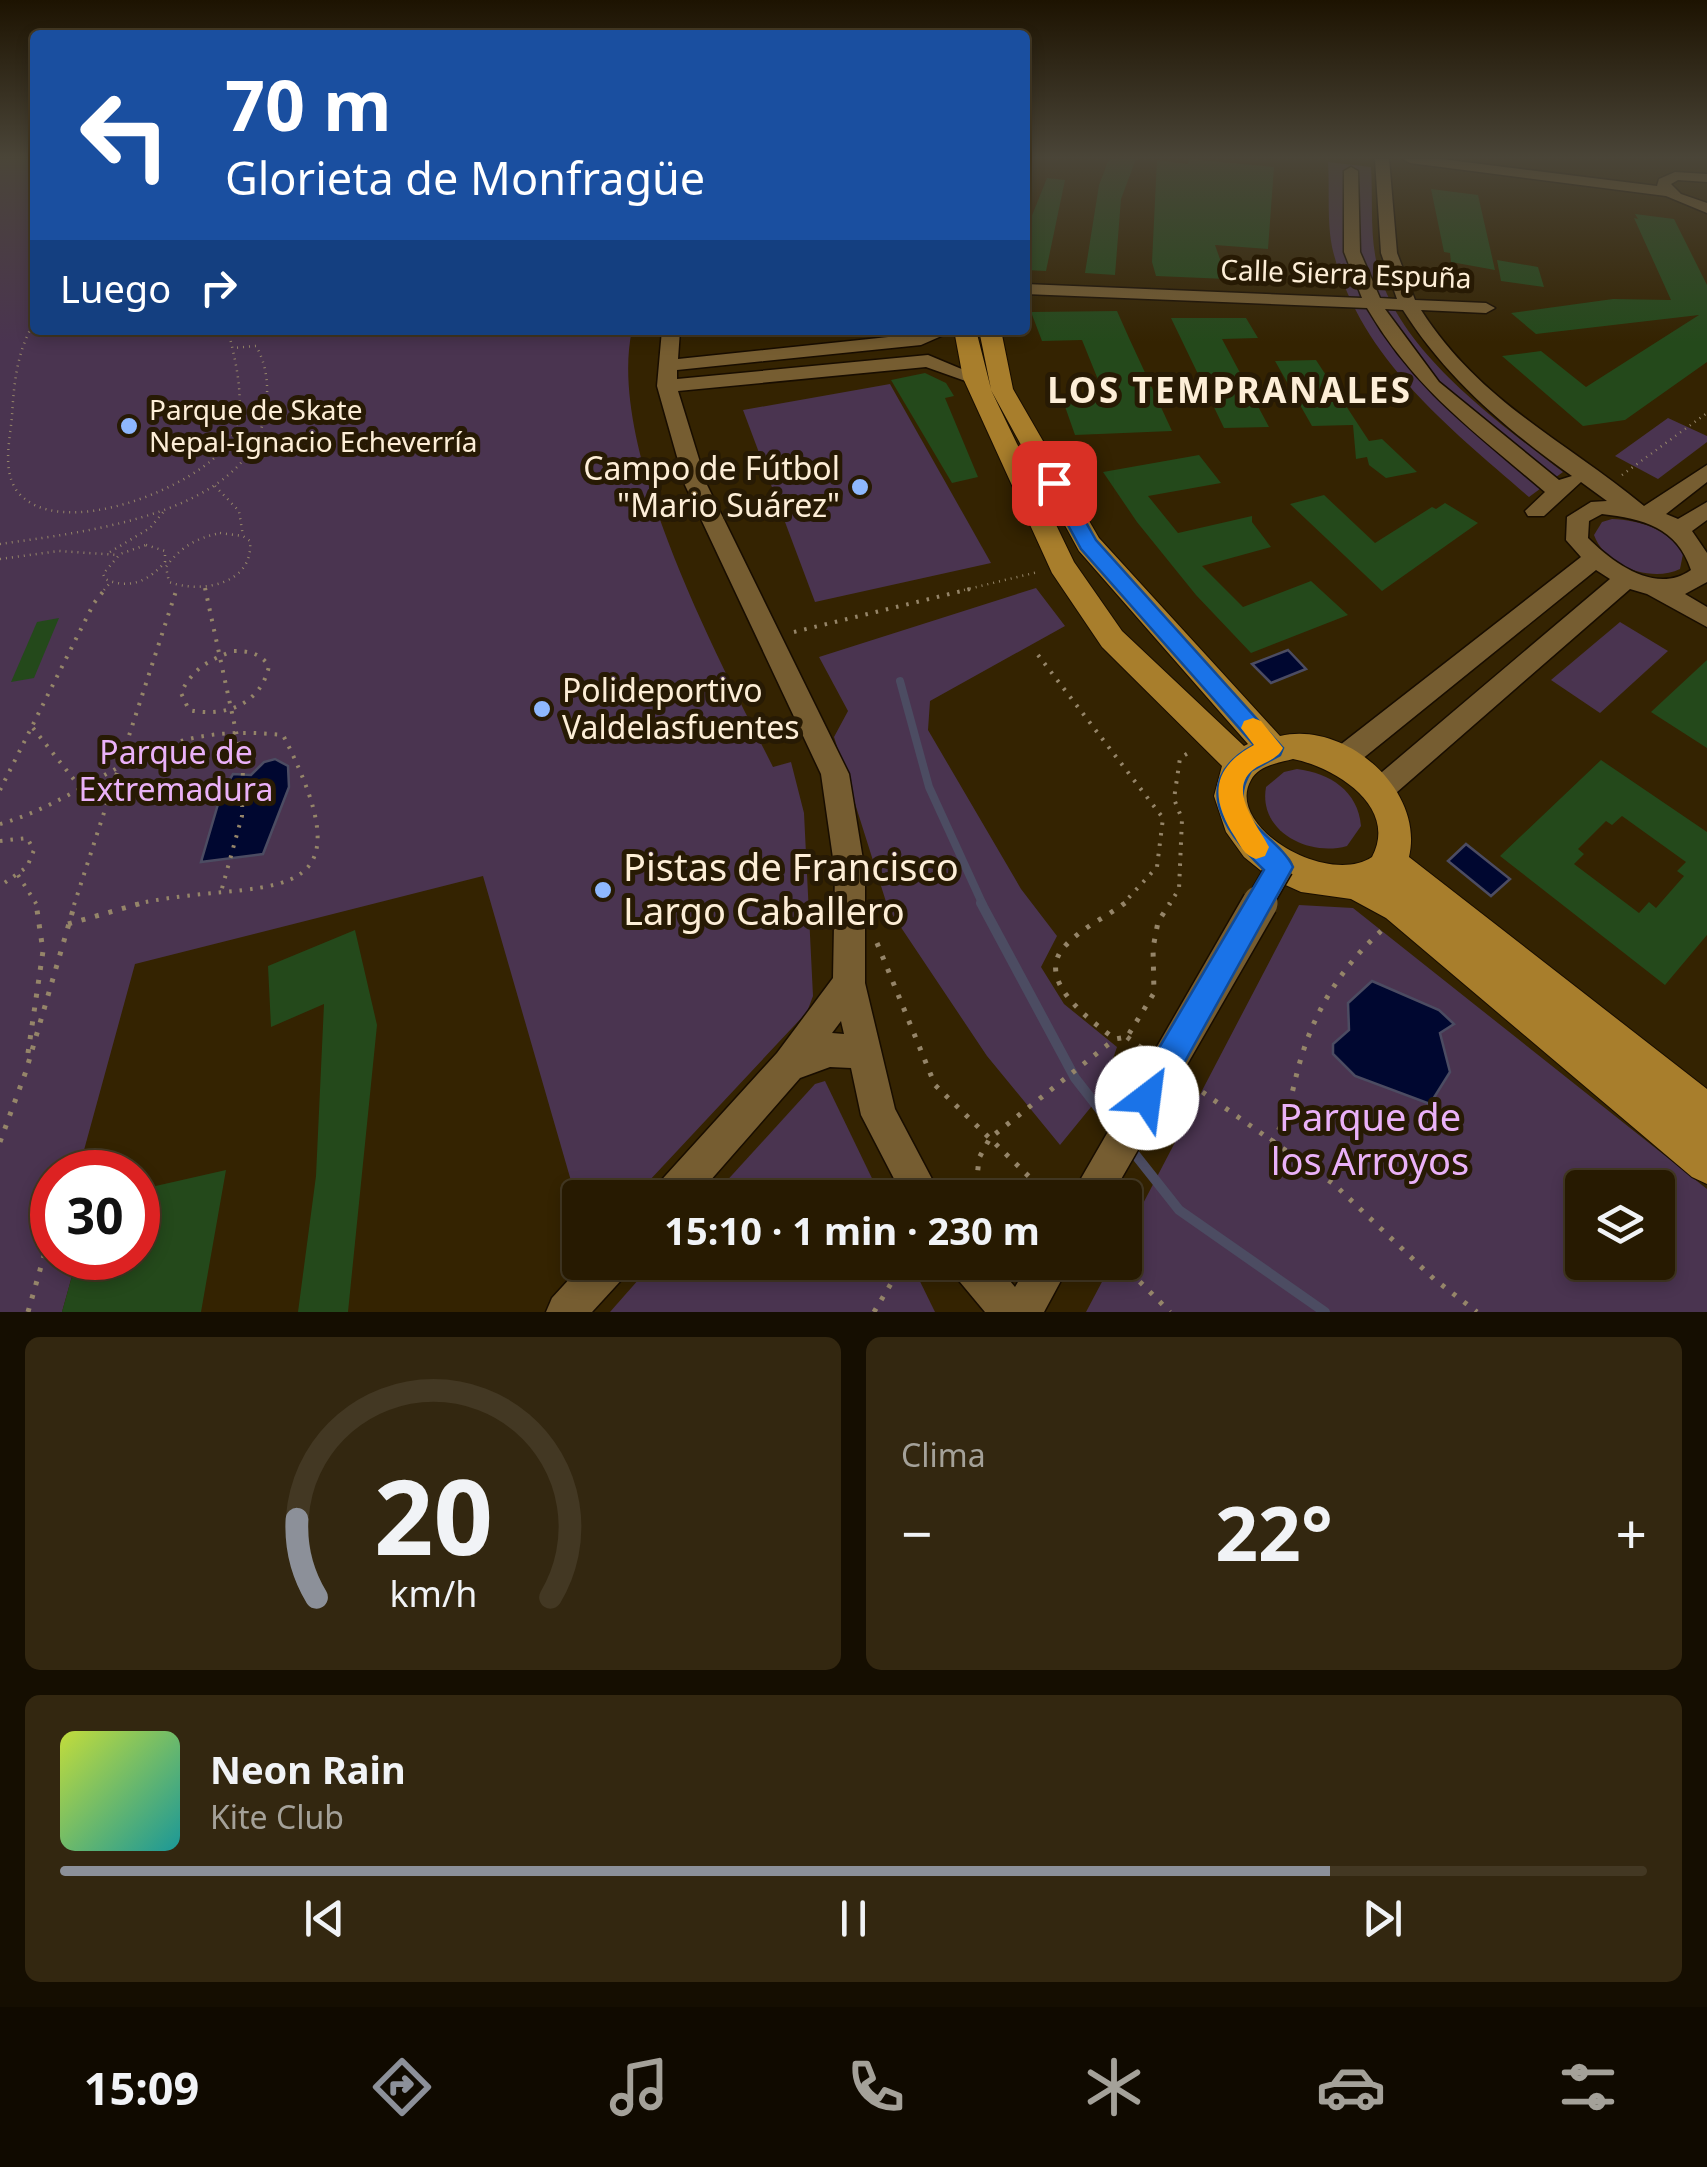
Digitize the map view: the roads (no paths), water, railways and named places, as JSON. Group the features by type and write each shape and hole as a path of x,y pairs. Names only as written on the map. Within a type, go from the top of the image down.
{"main road":[{"path":"966,335 974,378 1062,566 1112,639 1256,756"},
{"path":"991,335 1002,389 1088,544 1256,756"},
{"path":"1305,748 1342,760 1379,791 1396,828 1395,846 1372,873 1318,882 1280,867 1259,852 1234,813 1230,794 1234,777 1256,756 1305,748"},
{"path":"1372,873 1707,1115"},
{"path":"1372,873 1399,906 1707,1162"}],"street":[{"path":"1349,220 1352,252 1373,303 1395,340 1432,386 1558,492"},
{"path":"1388,220 1392,265 1430,342 1484,395 1582,472 1694,543"},
{"name":"Calle Sierra Espuña","path":"1030,289 1486,308"},
{"path":"671,335 667,376 696,485 835,774 850,872 850,983 879,1115 914,1180"},
{"path":"667,376 921,340 934,335"},
{"path":"667,376 928,361 974,378"},
{"path":"1536,511 1582,472"},
{"path":"1707,472 1642,513 1599,508 1578,517 1577,540 1594,560 1707,618"},
{"path":"1379,791 1639,581 1683,586 1703,573 1694,543 1707,510"},
{"path":"1342,760 1594,560"},
{"path":"1100,1180 1280,867"},
{"path":"686,1180 789,1066 850,983"},
{"path":"789,1066 830,1050 865,1052"},
{"path":"566,1312 594,1280"},
{"path":"984,1280 1010,1312"},
{"path":"1022,1312 1041,1280"}],"water":[{"path":"1288,650 1306,669 1271,683 1252,664"},
{"path":"275,759 288,766 289,787 263,854 201,862 221,794 233,774 251,775 264,762"},
{"path":"1466,844 1510,879 1491,896 1448,861"},
{"path":"1372,981 1439,1010 1454,1024 1440,1033 1450,1072 1430,1104 1355,1076 1333,1054 1333,1044 1349,1030 1348,1003"}],"waterway":[{"path":"900,681 929,787 983,905"},
{"path":"981,903 1075,1078 1118,1133"},
{"path":"1130,1148 1179,1210 1325,1312"}],"place":[{"name":"Parque de Skate Nepal-Ignacio Echeverría","path":"129,426"},
{"name":"Campo de Fútbol \"Mario Suárez\"","path":"860,487"},
{"name":"Polideportivo Valdelasfuentes","path":"542,709"},
{"name":"Pistas de Francisco Largo Caballero","path":"603,890"}],"district":[{"name":"LOS TEMPRANALES","path":"1230,391"}],"park label":[{"name":"Parque de Extremadura","path":"176,772"},
{"name":"Parque de los Arroyos","path":"1370,1140"}]}
